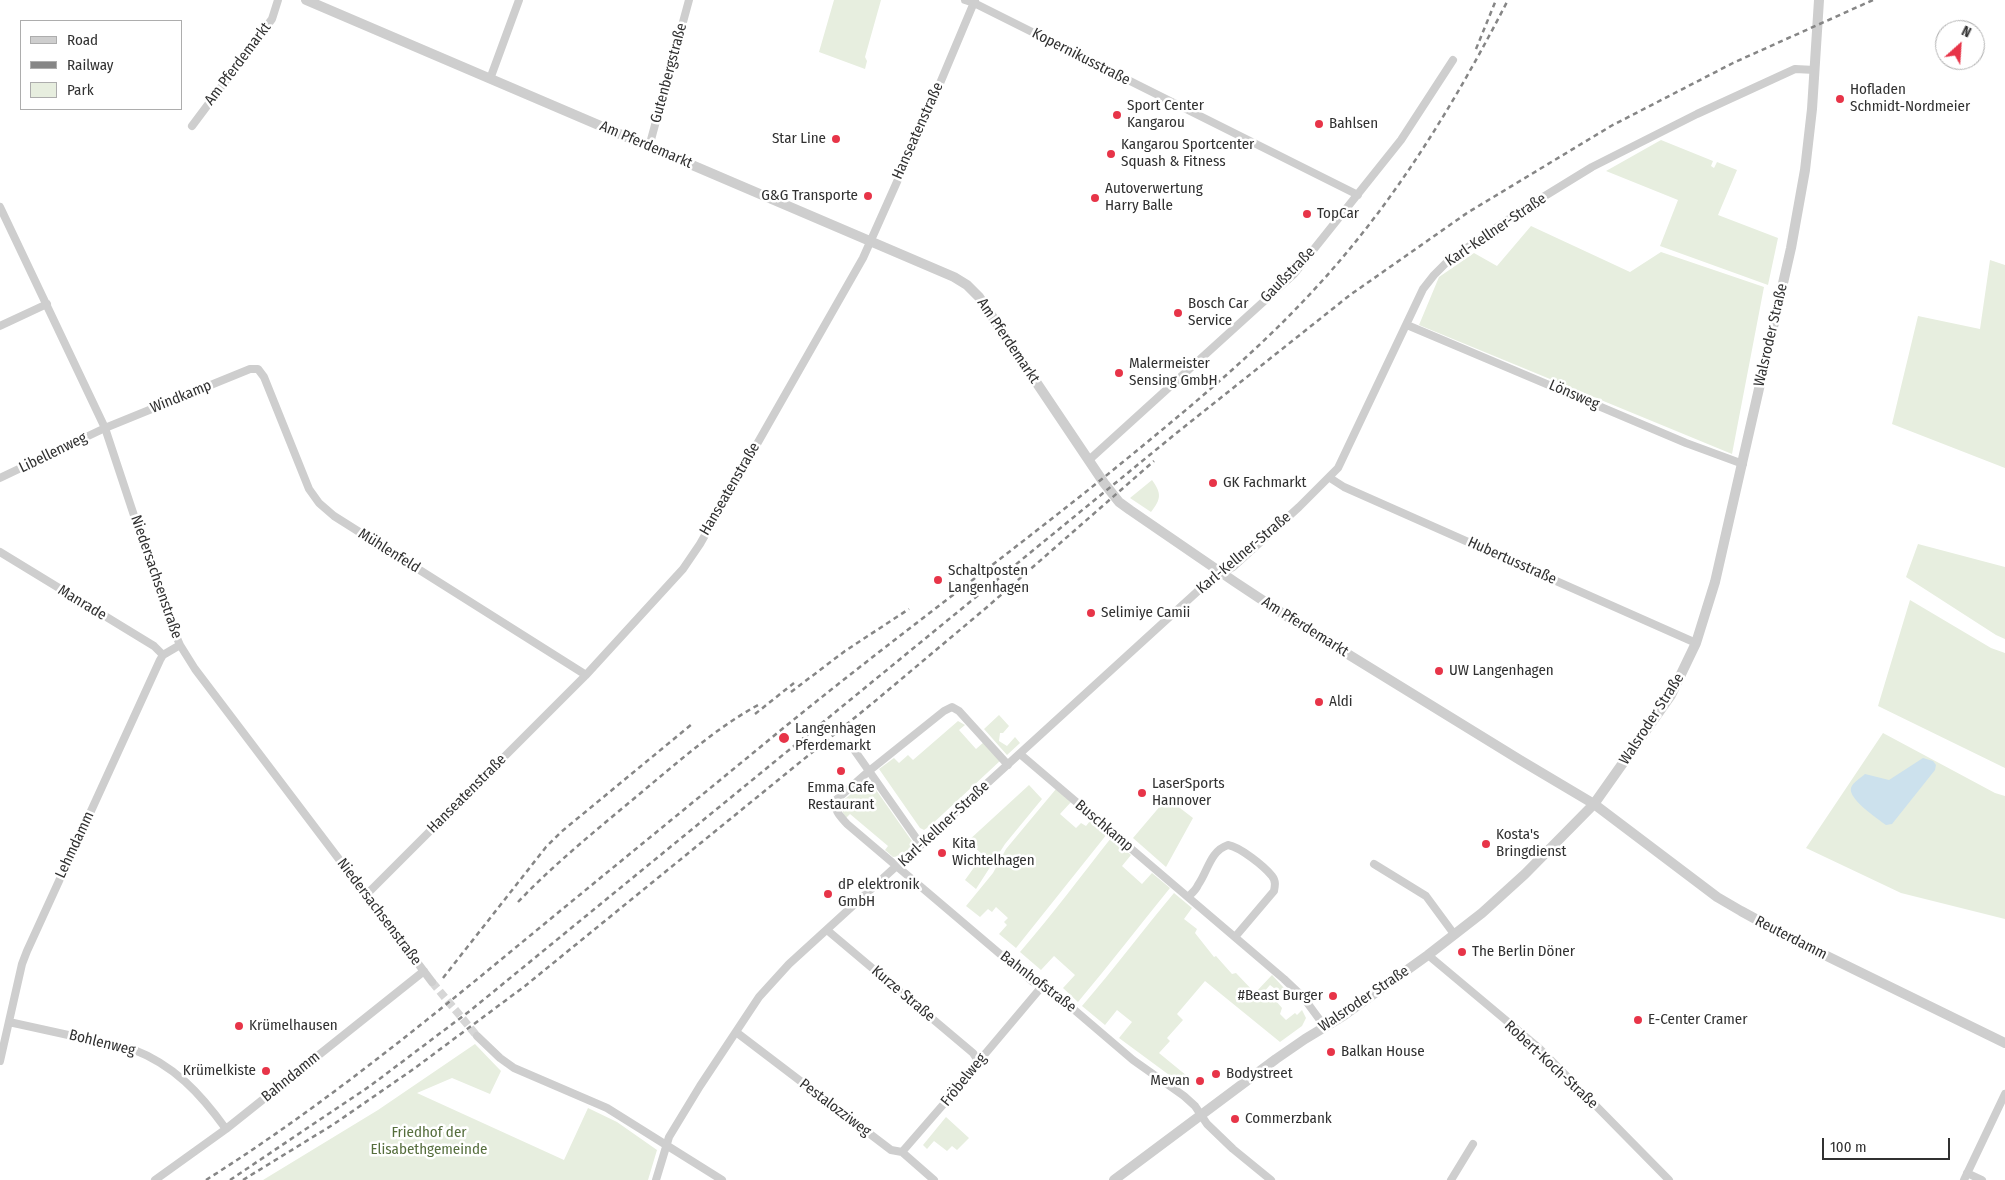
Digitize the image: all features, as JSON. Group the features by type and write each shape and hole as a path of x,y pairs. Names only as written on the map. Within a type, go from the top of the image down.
{"street":[{"name":"Am Pferdemarkt","path":"192,126 272,19 278,0"},
{"name":"Am Pferdemarkt","path":"306,0 954,277 973,291 984,304 1104,483 1119,502 1221,573 1309,630 1594,804"},
{"path":"490,79 519,0"},
{"name":"Gutenbergstraße","path":"649,147 689,0"},
{"name":"Kopernikusstraße","path":"965,0 974,1 1358,195"},
{"name":"Walsroder Straße","path":"1114,1180 1276,1059 1343,1016 1428,955 1482,913 1526,874 1594,804 1671,695 1696,643 1715,582 1743,464 1798,209 1808,151 1819,0"},
{"name":"Hanseatenstraße","path":"366,895 586,675 672,582 700,544 870,242 925,119 974,1"},
{"name":"Gaußstraße","path":"1089,460 1294,274 1401,140 1453,60"},
{"name":"Karl-Kellner-Straße","path":"656,1180 669,1137 700,1086 759,997 789,964 1207,582 1232,566 1330,478 1338,468 1424,289 1434,275 1449,260 1522,210 1592,168 1697,114 1795,69 1815,70"},
{"name":"Niedersachsenstraße","path":"0,207 105,428 164,605 180,645 195,669 432,982"},
{"path":"0,326 47,304"},
{"name":"Lönsweg","path":"1407,325 1686,443 1743,464"},
{"name":"Windkamp","path":"105,428 250,369 258,369"},
{"name":"Mühlenfeld","path":"258,369 264,377 310,489 319,503 334,516 586,675"},
{"name":"Libellenweg","path":"0,478 105,428"},
{"name":"Hubertusstraße","path":"1330,478 1344,487 1696,643"},
{"name":"Manrade","path":"0,552 154,646 163,655"},
{"path":"163,655 180,645"},
{"name":"Lehmdamm","path":"0,1061 26,952 163,655"},
{"path":"869,771 944,711 952,707 959,711 1008,765"},
{"path":"850,744 921,845"},
{"name":"Buschkamp","path":"1020,754 1303,997 1324,1027"},
{"name":"Bahnhofstraße","path":"869,771 839,796 834,805 837,813 847,824 1033,982 1044,984 1139,1065 1184,1096 1207,1124 1266,1178"},
{"name":"Reuterdamm","path":"1594,804 1717,897 1741,912 1802,944 2005,1043"},
{"path":"1188,898 1199,885 1214,854 1220,847 1228,844 1243,850 1273,877 1275,884 1274,892 1235,937"},
{"path":"1374,864 1426,896 1454,934"},
{"name":"Kurze Straße","path":"827,930 973,1053 977,1059"},
{"name":"Robert-Koch-Straße","path":"1428,955 1538,1048 1669,1180"},
{"name":"Bahndamm","path":"155,1180 226,1129 424,971"},
{"name":"Fröbelweg","path":"902,1152 975,1068 977,1059 984,1054 1044,984"},
{"name":"Bohlenweg","path":"9,1022 132,1049 142,1053 158,1061 187,1082 209,1106 226,1129"},
{"name":"Pestalozziweg","path":"736,1032 891,1150 902,1152 934,1180"},
{"path":"477,1036 500,1058 514,1068 607,1108 722,1180"},
{"path":"1982,1180 1965,1177 2005,1094"},
{"path":"1451,1180 1473,1144"}],"green space":[{"path":"834,0 881,0 865,57 867,61 865,69 819,52"},
{"path":"1661,140 1713,161 1711,166 1714,168 1717,162 1737,170 1718,215 1778,238 1768,285 1660,246 1678,200 1606,171"},
{"path":"1531,226 1630,272 1661,252 1764,287 1732,454 1419,325 1439,277 1474,253 1497,266"},
{"path":"1990,260 2005,265 2005,468 1892,424 1918,316 1980,329"},
{"path":"1152,480 1159,496 1151,512 1130,498"},
{"path":"1918,544 2005,567 2005,639 1906,577"},
{"path":"1910,600 1991,648 2005,653 2005,768 1878,706"},
{"path":"999,715 1009,726 1003,733 1000,733 999,741 1007,746 1015,737 1020,743 1007,755 984,729"},
{"path":"958,721 965,725 959,730 976,749 984,742 1001,760 924,830 920,828 879,769 894,758 899,763 908,755 913,760"},
{"path":"1883,733 1995,793 2005,796 2005,919 1901,893 1806,848"},
{"path":"869,780 914,844 901,856 893,857 885,850 888,846 850,814 846,818 843,813 841,802"},
{"path":"1029,785 1042,799 1005,844 976,889 965,880 983,855 968,841"},
{"path":"1056,789 1071,802 1060,814 1076,828 1081,823 1086,826 1090,821 1107,834 1016,948 999,934 1007,925 1004,922 1008,918 996,907 992,912 988,909 980,917 966,906 993,873 1006,849"},
{"path":"1167,798 1193,818 1166,867 1133,838"},
{"path":"1111,838 1131,855 1122,866 1142,884 1152,873 1170,888 1078,1002 1063,988 1075,975 1054,956 1041,970 1020,952"},
{"path":"1174,893 1192,908 1184,919 1197,929 1195,933 1214,957 1216,956 1232,974 1236,973 1255,993 1272,975 1284,988 1279,992 1270,985 1263,993 1274,1003 1276,1001 1282,1008 1280,1014 1286,1020 1295,1013 1297,1015 1302,1010 1306,1018 1302,1026 1280,1042 1205,981 1177,1014 1183,1020 1167,1038 1170,1041 1159,1053 1187,1076 1180,1083 1119,1038 1132,1022 1117,1010 1105,1025 1082,1006"},
{"name":"Friedhof der Elisabethgemeinde","path":"475,1044 501,1071 490,1094 452,1078 417,1093 564,1160 588,1108 617,1122 657,1150 648,1180 263,1180 378,1110"},
{"path":"946,1117 969,1138 957,1150 952,1146 947,1151 934,1141 927,1149 923,1145"}],"water":[{"path":"1923,758 1933,761 1936,765 1935,770 1892,824 1886,825 1871,814 1851,793 1853,784 1865,774 1889,780"}],"tunnel":[{"path":"432,982 477,1036"}],"railway":[{"path":"1476,49 1496,0"},
{"path":"206,1180 290,1124 410,1034 823,697 1118,466 1249,355 1322,281 1350,249 1401,182 1468,75 1508,0"},
{"path":"230,1180 370,1086 471,1010 1179,431 1350,295 1467,213 1611,126 1733,63 1873,0"},
{"path":"243,1180 334,1124 415,1068 525,986 874,702 986,608 1154,461"},
{"path":"791,692 845,651 909,609"},
{"path":"755,714 794,683"},
{"path":"518,902 565,857 675,764 715,733 758,705"},
{"path":"443,978 546,847 561,832 692,724"}],"place":[{"name":"Hofladen Schmidt-Nordmeier","path":"1840,99"},
{"name":"Sport Center Kangarou","path":"1117,115"},
{"name":"Bahlsen","path":"1319,124"},
{"name":"Star Line","path":"836,139"},
{"name":"Kangarou Sportcenter Squash & Fitness","path":"1111,154"},
{"name":"G&G Transporte","path":"868,196"},
{"name":"Autoverwertung Harry Balle","path":"1095,198"},
{"name":"TopCar","path":"1307,214"},
{"name":"Bosch Car Service","path":"1178,313"},
{"name":"Malermeister Sensing GmbH","path":"1119,373"},
{"name":"GK Fachmarkt","path":"1213,483"},
{"name":"Schaltposten Langenhagen","path":"938,580"},
{"name":"Selimiye Camii","path":"1091,613"},
{"name":"UW Langenhagen","path":"1439,671"},
{"name":"Aldi","path":"1319,702"},
{"name":"Langenhagen Pferdemarkt","path":"784,738"},
{"name":"Emma Cafe Restaurant","path":"841,771"},
{"name":"LaserSports Hannover","path":"1142,793"},
{"name":"Kosta's Bringdienst","path":"1486,844"},
{"name":"Kita Wichtelhagen","path":"942,853"},
{"name":"dP elektronik GmbH","path":"828,894"},
{"name":"The Berlin Döner","path":"1462,952"},
{"name":"#Beast Burger","path":"1333,996"},
{"name":"E-Center Cramer","path":"1638,1020"},
{"name":"Krümelhausen","path":"239,1026"},
{"name":"Balkan House","path":"1331,1052"},
{"name":"Krümelkiste","path":"266,1071"},
{"name":"Bodystreet","path":"1216,1074"},
{"name":"Mevan","path":"1200,1081"},
{"name":"Commerzbank","path":"1235,1119"}]}
